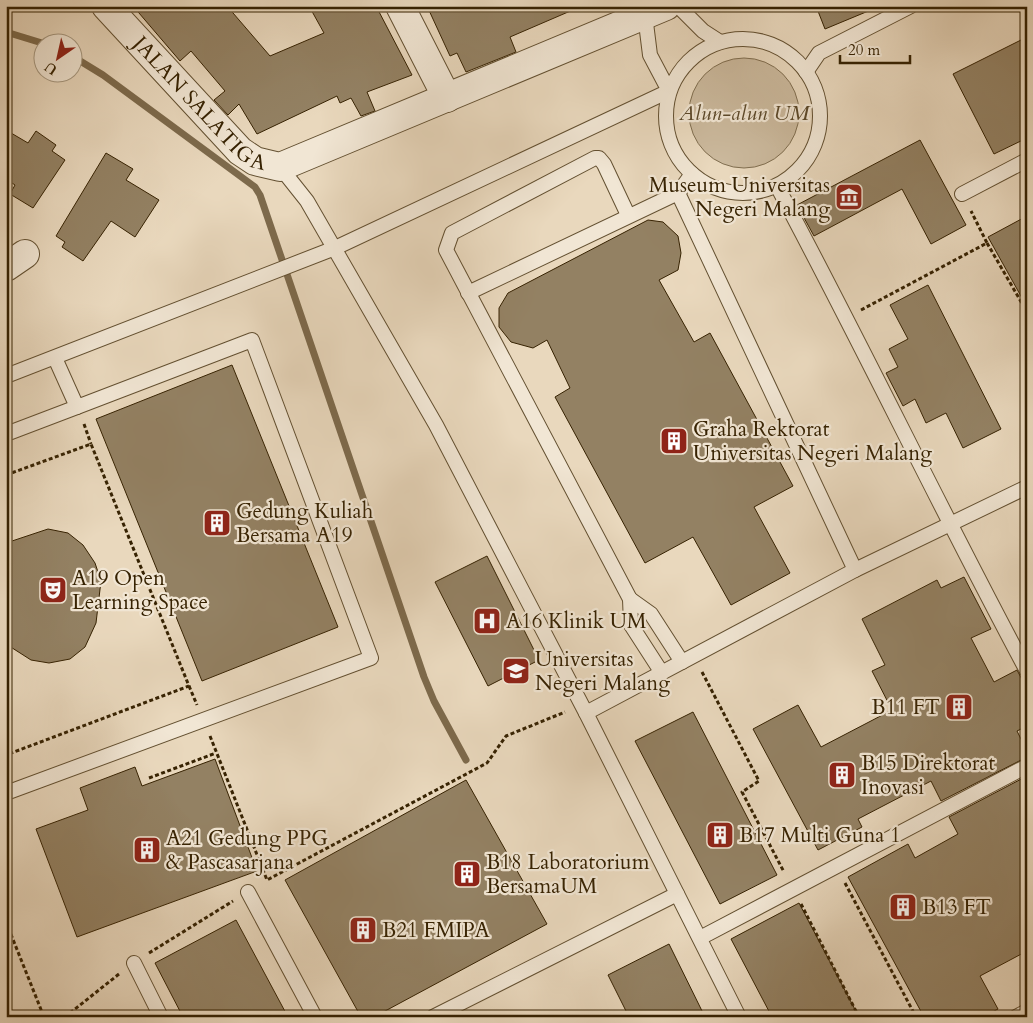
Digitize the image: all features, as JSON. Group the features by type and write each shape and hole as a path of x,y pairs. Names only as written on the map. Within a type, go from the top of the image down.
{"street":[{"name":"JALAN SALATIGA","path":"106,6 240,151 255,162 280,167 448,98 651,9"},
{"path":"400,6 448,98"}],"lane":[{"path":"678,6 702,31 720,42"},
{"path":"806,72 819,53 911,6"},
{"path":"651,9 650,56 669,91"},
{"path":"739,38 759,40 777,46 793,57 806,72 815,86 820,102 821,119 818,136 812,151 803,165 791,177 777,186 763,191 732,192 718,189 692,174 680,160 671,144 666,127 669,91 675,78 689,60 706,47 720,42 739,38"},
{"path":"6,376 335,248 669,91"},
{"path":"628,215 604,164 599,158 452,233 446,250 630,599 631,625 662,673"},
{"path":"962,194 1027,160"},
{"path":"280,167 307,202 335,248 436,425 584,709 739,1017"},
{"path":"468,293 628,215 678,193 692,174"},
{"path":"777,186 847,317 948,524 1027,671"},
{"path":"678,193 855,570"},
{"path":"6,434 252,340 371,658 6,793"},
{"path":"55,358 77,407"},
{"path":"584,709 662,673 855,570 1027,487"},
{"path":"630,599 651,614 688,659"},
{"path":"700,938 1027,766"},
{"path":"248,892 315,1017"},
{"path":"433,1017 677,894"},
{"path":"134,963 162,1017"},
{"path":"1016,1017 1027,1011"}],"path":[{"path":"962,194 987,243 1027,312"},
{"path":"847,317 987,243"},
{"path":"6,475 91,444 189,686 6,755"},
{"path":"688,659 759,781 742,792 859,1017"},
{"path":"65,1017 134,963 267,880 487,763 506,736 584,709"},
{"path":"203,720 267,880"},
{"path":"149,778 216,753"},
{"path":"836,866 916,1017"},
{"path":"6,922 44,1017"}],"green space":[{"name":"Alun-alun UM","path":"744,58 765,62 783,74 795,92 799,113 795,134 783,152 765,164 744,168 723,164 705,152 693,134 689,113 693,92 705,74 723,62"}],"building":[{"path":"133,6 227,6 270,56 324,33 309,6 376,6 412,75 367,92 375,111 361,116 351,98 340,103 337,96 257,134 239,104 228,115 214,100 225,91 191,51 180,61"},
{"path":"427,6 582,6 510,37 516,52 466,72 457,53 450,56"},
{"path":"816,6 878,6 878,7 825,29"},
{"path":"1027,37 1027,138 994,154 953,74"},
{"path":"6,130 28,143 36,131 56,145 52,151 65,160 33,208 10,194 15,185 6,179"},
{"name":"Museum Universitas Negeri Malang","path":"920,140 966,225 931,244 902,189 814,236 797,205"},
{"path":"106,153 133,169 126,180 159,200 135,237 111,221 83,261 62,247 65,242 56,236"},
{"path":"1027,216 1027,307 988,237"},
{"name":"Graha Rektorat Universitas Negeri Malang","path":"648,220 663,222 678,236 681,253 678,270 659,280 694,342 710,333 793,486 754,507 790,573 731,605 693,537 645,563 555,397 570,388 547,340 533,348 511,342 499,327 499,308 508,293"},
{"path":"928,285 1001,429 963,448 946,413 926,423 915,399 903,406 886,373 898,367 889,349 908,339 890,305"},
{"name":"Gedung Kuliah Bersama A19","path":"232,365 338,627 202,681 96,419"},
{"name":"A19 Open Learning Space","path":"48,529 68,533 83,545 95,563 101,581 96,623 85,647 70,659 49,663 31,660 6,644 6,543"},
{"name":"A16 Klinik UM","path":"487,556 539,660 488,686 435,582"},
{"name":"B11 FT","path":"964,577 991,629 971,638 994,682 1017,670 1027,689 1027,726 1017,731 1027,751 1027,757 941,801 931,781 858,819 862,827 818,850 753,729 798,705 821,747 892,710 872,671 885,665 862,619 937,580 941,588"},
{"name":"B17 Multi Guna 1","path":"693,712 777,875 720,904 635,741"},
{"name":"A21 Gedung PPG & Pascasarjana","path":"215,759 257,871 77,937 36,829 88,810 80,788 135,767 142,786"},
{"path":"1027,776 1027,951 980,976 998,1009 983,1017 924,1017 848,877 908,844 915,858 958,834 949,817"},
{"path":"466,780 547,924 374,1017 361,1017 285,880"},
{"path":"799,903 859,1017 772,1017 731,939"},
{"path":"236,920 288,1017 183,1017 155,963"},
{"path":"669,944 705,1017 629,1017 608,975"}],"waterway":[{"path":"6,32 32,40"},
{"path":"82,62 103,75 255,187 260,195 424,677 434,701 466,760"}],"place":[{"name":"Museum Universitas Negeri Malang","path":"849,197"},
{"name":"Graha Rektorat Universitas Negeri Malang","path":"674,441"},
{"name":"Gedung Kuliah Bersama A19","path":"217,523"},
{"name":"A19 Open Learning Space","path":"53,590"},
{"name":"A16 Klinik UM","path":"487,621"},
{"name":"Universitas Negeri Malang","path":"516,671"},
{"name":"B11 FT","path":"959,707"},
{"name":"B15 Direktorat Inovasi","path":"842,775"},
{"name":"B17 Multi Guna 1","path":"720,835"},
{"name":"A21 Gedung PPG & Pascasarjana","path":"147,850"},
{"name":"B18 Laboratorium BersamaUM","path":"467,874"},
{"name":"B13 FT","path":"903,907"},
{"name":"B21 FMIPA","path":"363,930"}]}
